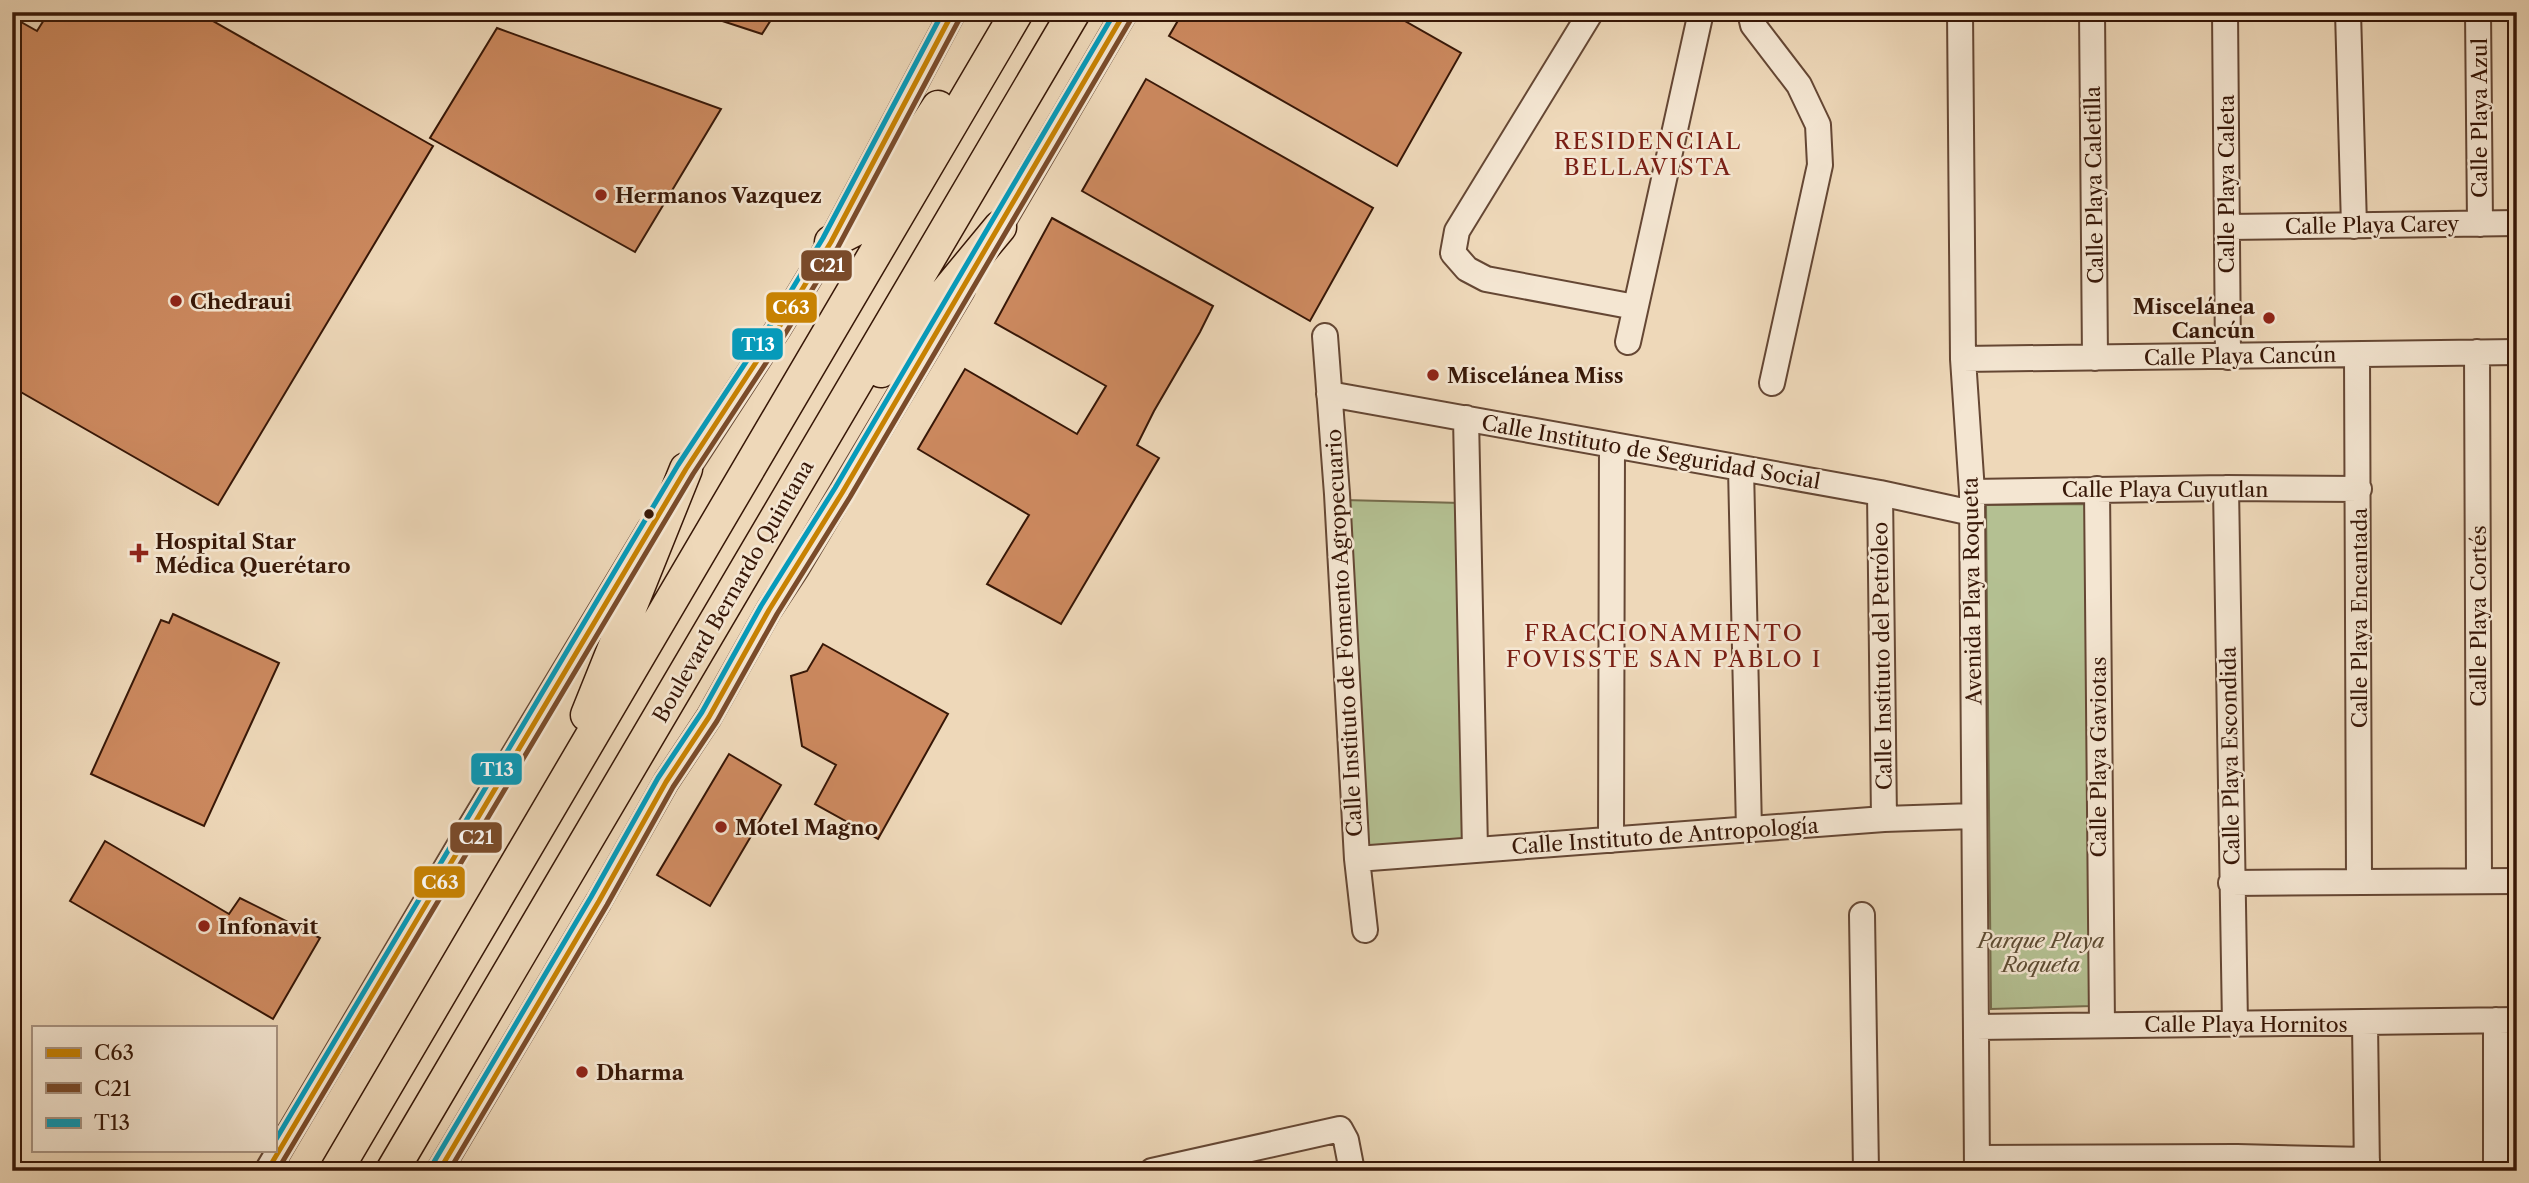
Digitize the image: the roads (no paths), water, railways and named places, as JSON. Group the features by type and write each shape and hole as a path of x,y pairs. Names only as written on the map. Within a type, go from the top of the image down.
{"main road":[{"path":"831,242 860,227 983,37 1006,12"},
{"path":"336,1171 1017,12"},
{"name":"Boulevard Bernardo Quintana","path":"392,1171 1074,12"},
{"path":"818,448 1000,227"},
{"path":"547,814 686,469"}],"street":[{"path":"267,1171 686,469 778,329 831,242 953,12"},
{"path":"439,1171 599,901 666,782 709,717 769,610 803,559 1125,12"},
{"path":"1591,12 1457,231 1453,253 1467,269 1486,279 1635,307"},
{"path":"1628,342 1701,12"},
{"path":"1750,12 1753,25 1798,86 1818,125 1819,165 1772,383"},
{"name":"Avenida Playa Roqueta","path":"1959,12 1963,359 1972,503 1977,1164"},
{"name":"Calle Playa Caletilla","path":"2092,12 2095,358"},
{"name":"Calle Playa Caleta","path":"2225,12 2228,356"},
{"path":"2348,12 2354,226"},
{"name":"Calle Playa Azul","path":"2478,12 2480,224"},
{"name":"Calle Playa Carey","path":"2227,228 2517,223"},
{"name":"Calle Instituto de Fomento Agropecuario","path":"1325,336 1357,859 1364,930"},
{"name":"Calle Playa Cortés","path":"2477,352 2479,880"},
{"name":"Calle Playa Cancún","path":"1963,359 2517,352"},
{"name":"Calle Playa Encantada","path":"2357,355 2359,881"},
{"name":"Calle Instituto de Seguridad Social","path":"1329,394 1880,493 1972,503"},
{"path":"1466,418 1475,850"},
{"path":"1611,840 1612,444"},
{"path":"1741,468 1749,830"},
{"name":"Calle Playa Escondida","path":"2226,488 2235,1024"},
{"name":"Calle Playa Cuyutlan","path":"1972,503 2097,489 2359,489"},
{"name":"Calle Playa Gaviotas","path":"2097,489 2102,1025"},
{"name":"Calle Instituto del Petróleo","path":"1880,493 1884,819"},
{"name":"Calle Instituto de Antropología","path":"1357,859 1884,819 1974,816"},
{"path":"2231,883 2517,881"},
{"path":"1862,915 1866,1171"},
{"path":"2496,1171 2506,1020"},
{"name":"Calle Playa Hornitos","path":"1976,1027 2506,1020"},
{"path":"1977,1164 2367,1166 2365,1023"},
{"path":"1153,1171 1340,1129 1346,1140 1352,1171"}],"place":[{"name":"Hermanos Vazquez","path":"601,195"},
{"name":"Chedraui","path":"176,301"},
{"name":"Miscelánea Cancún","path":"2269,318"},
{"name":"Miscelánea Miss","path":"1433,375"},
{"name":"Hospital Star Médica Querétaro","path":"139,553"},
{"name":"Motel Magno","path":"721,827"},
{"name":"Infonavit","path":"204,926"},
{"name":"Dharma","path":"582,1072"}],"district":[{"name":"RESIDENCIAL BELLAVISTA","path":"1648,154"},
{"name":"FRACCIONAMIENTO FOVISSTE SAN PABLO I","path":"1664,646"}],"park label":[{"name":"Parque Playa Roqueta","path":"2041,952"}]}
